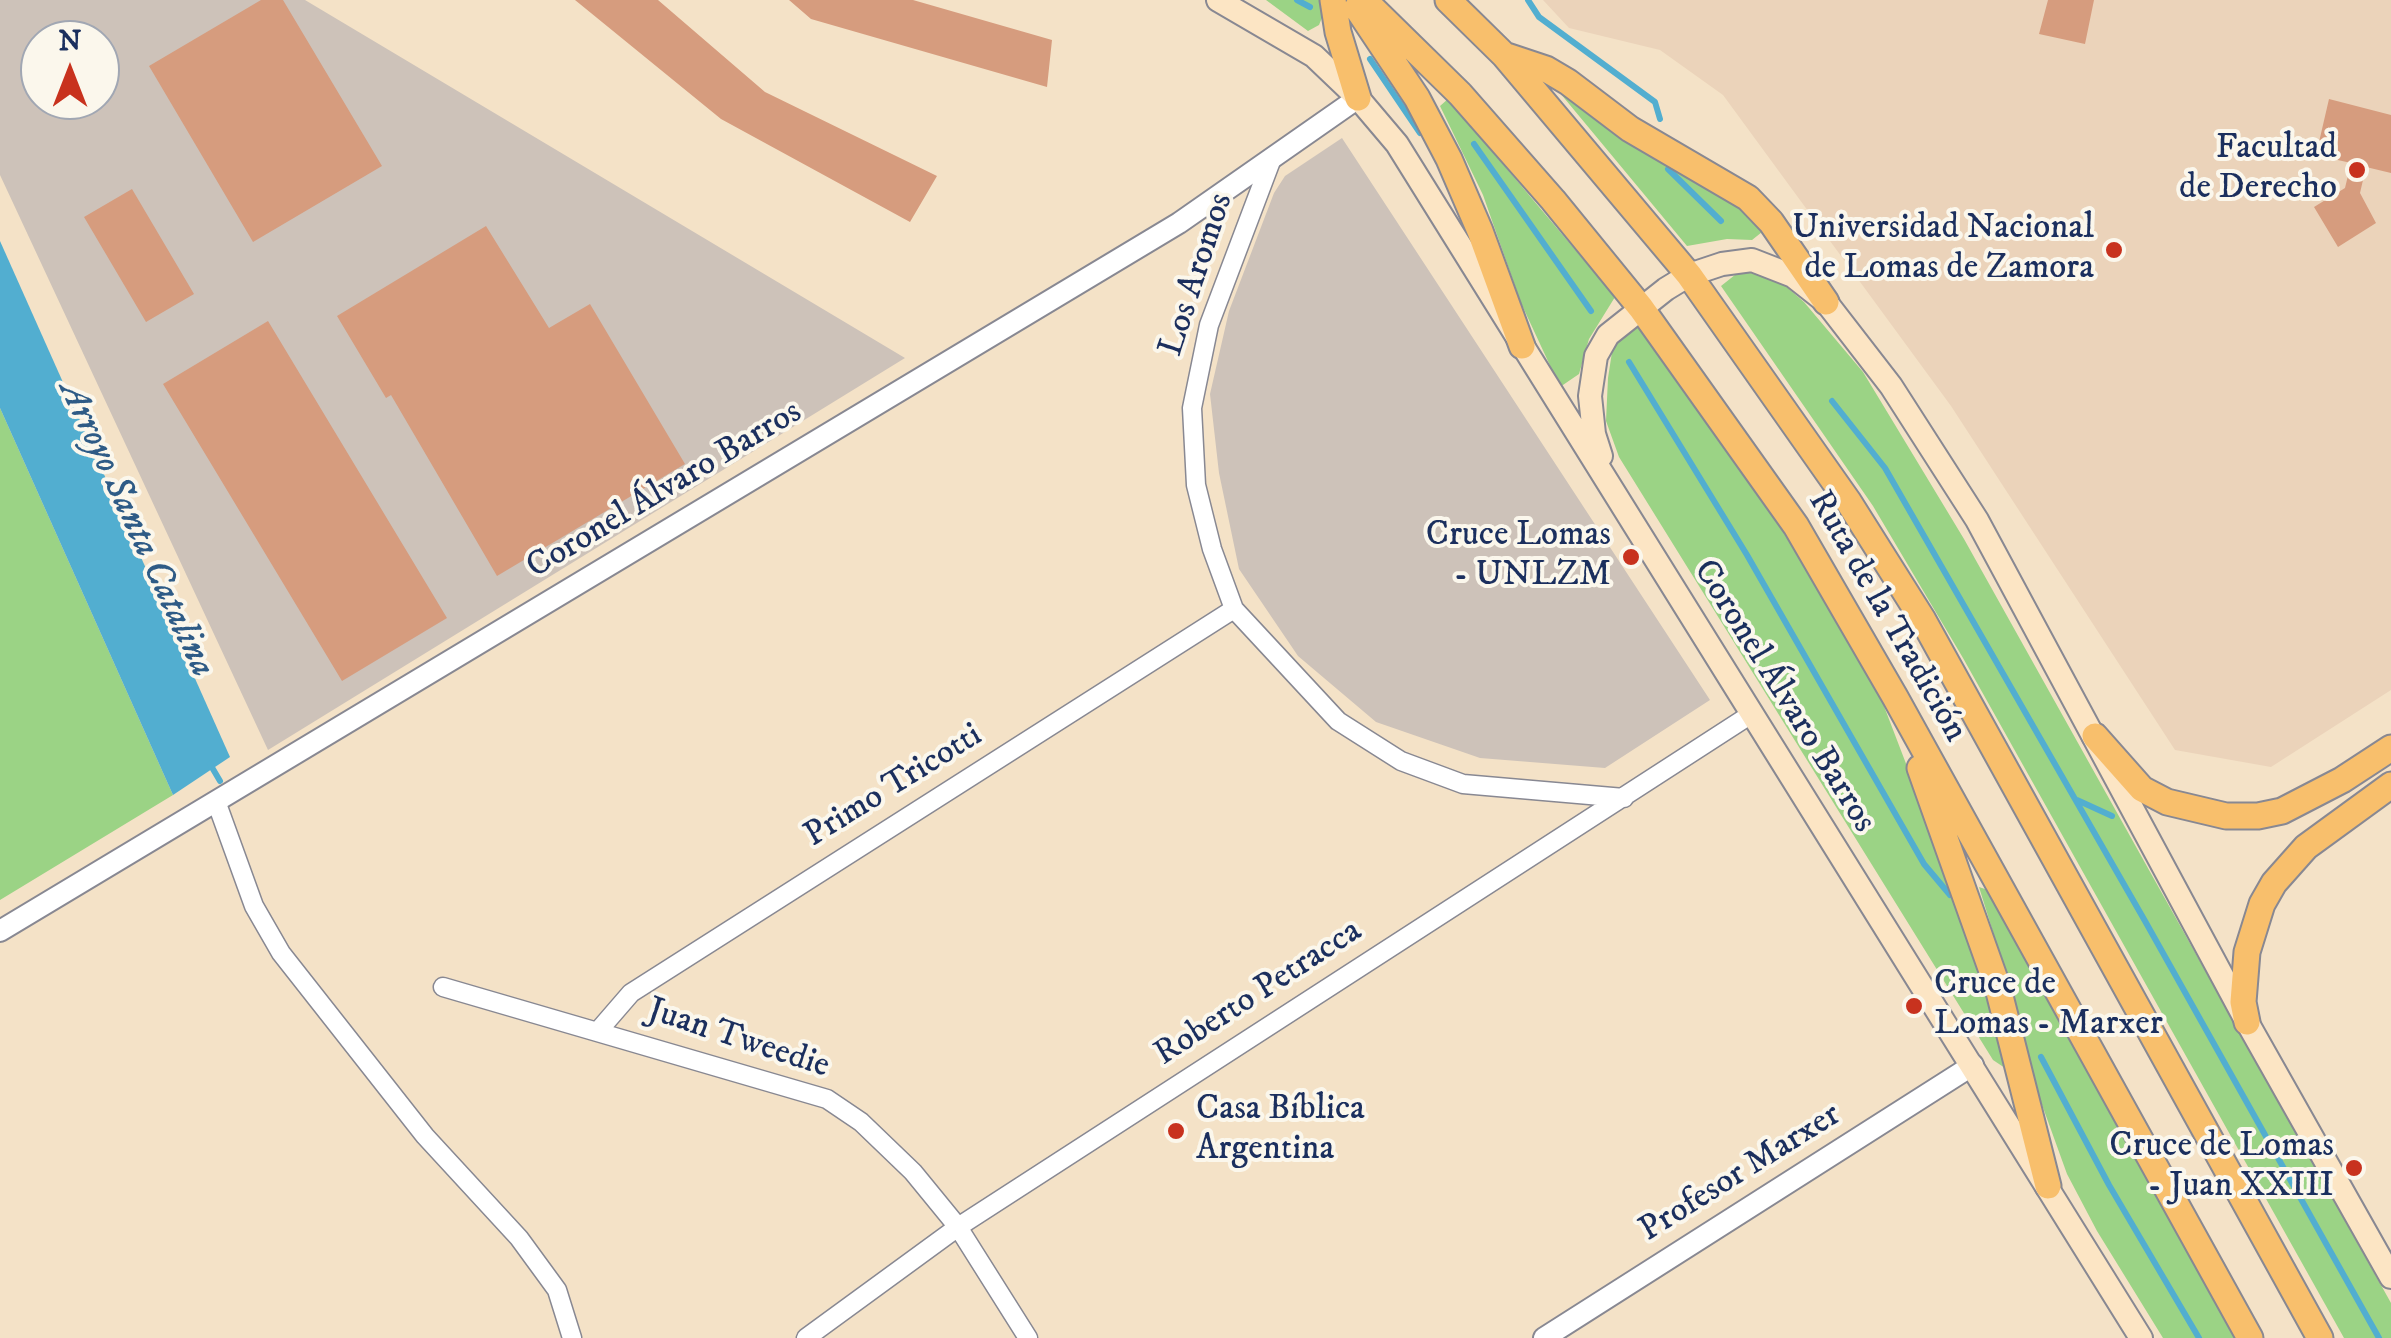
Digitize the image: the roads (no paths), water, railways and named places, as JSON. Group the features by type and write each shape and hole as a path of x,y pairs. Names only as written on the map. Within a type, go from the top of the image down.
{"main road":[{"name":"Coronel Álvaro Barros","path":"1218,0 1314,56 1358,98 1396,144 2141,1338"},
{"path":"1333,0 1338,32 1358,98"},
{"path":"1352,0 1417,98 1449,159 1522,346"},
{"name":"Ruta de la Tradición","path":"1364,0 1460,94 1641,308 1796,526 1896,697 2250,1338"},
{"name":"Ruta de la Tradición","path":"1448,0 1504,55 1689,275 1848,501 1923,620 2320,1338"},
{"path":"1504,55 1546,69 1568,82 1630,129 1748,198 1772,222 1826,302 1891,386 1977,520 2247,1022 2391,1277"},
{"path":"1615,494 1594,434 1590,396 1596,356 1608,335 1689,275 1722,264 1752,260 1792,276 1826,302"},
{"path":"1896,697 1998,988 2048,1186"},
{"path":"2095,736 2142,789 2167,802 2226,816 2282,811 2342,780 2391,748"},
{"path":"2247,1022 2247,952 2257,917 2274,883 2306,847 2391,785"}],"street":[{"name":"Coronel Álvaro Barros","path":"0,932 1179,223 1358,98"},
{"name":"Los Aromos","path":"1271,161 1208,325 1192,408 1196,485 1212,549 1234,610 1338,721 1401,762 1463,784 1624,798"},
{"name":"Primo Tricotti","path":"599,1030 631,993 1234,610"},
{"name":"Roberto Petracca","path":"806,1338 958,1227 1753,713"},
{"path":"216,801 254,906 281,953 425,1136 518,1238 557,1290 572,1338"},
{"name":"Juan Tweedie","path":"443,987 827,1099 861,1122 912,1172 958,1227 1028,1338"},
{"name":"Profesor Marxer","path":"1544,1338 1972,1065"}],"water":[{"path":"0,241 230,757 173,795 0,408"}],"waterway":[{"path":"1297,0 1310,7"},
{"path":"1528,0 1539,17 1655,102 1660,119"},
{"path":"1370,59 1420,133"},
{"path":"1474,144 1591,311"},
{"path":"1668,169 1721,221"},
{"path":"1629,362 1747,555 1924,864 1950,895"},
{"path":"1832,401 1885,468 2379,1338"},
{"name":"Arroyo Santa Catalina","path":"210,764 220,781"},
{"path":"2077,800 2112,816"},
{"path":"2041,1057 2109,1185 2199,1338"}],"place":[{"name":"Facultad de Derecho","path":"2357,170"},
{"name":"Universidad Nacional de Lomas de Zamora","path":"2114,250"},
{"name":"Cruce Lomas - UNLZM","path":"1631,557"},
{"name":"Cruce de Lomas - Marxer","path":"1914,1006"},
{"name":"Casa Bíblica Argentina","path":"1176,1131"},
{"name":"Cruce de Lomas - Juan XXIII","path":"2354,1168"}]}
